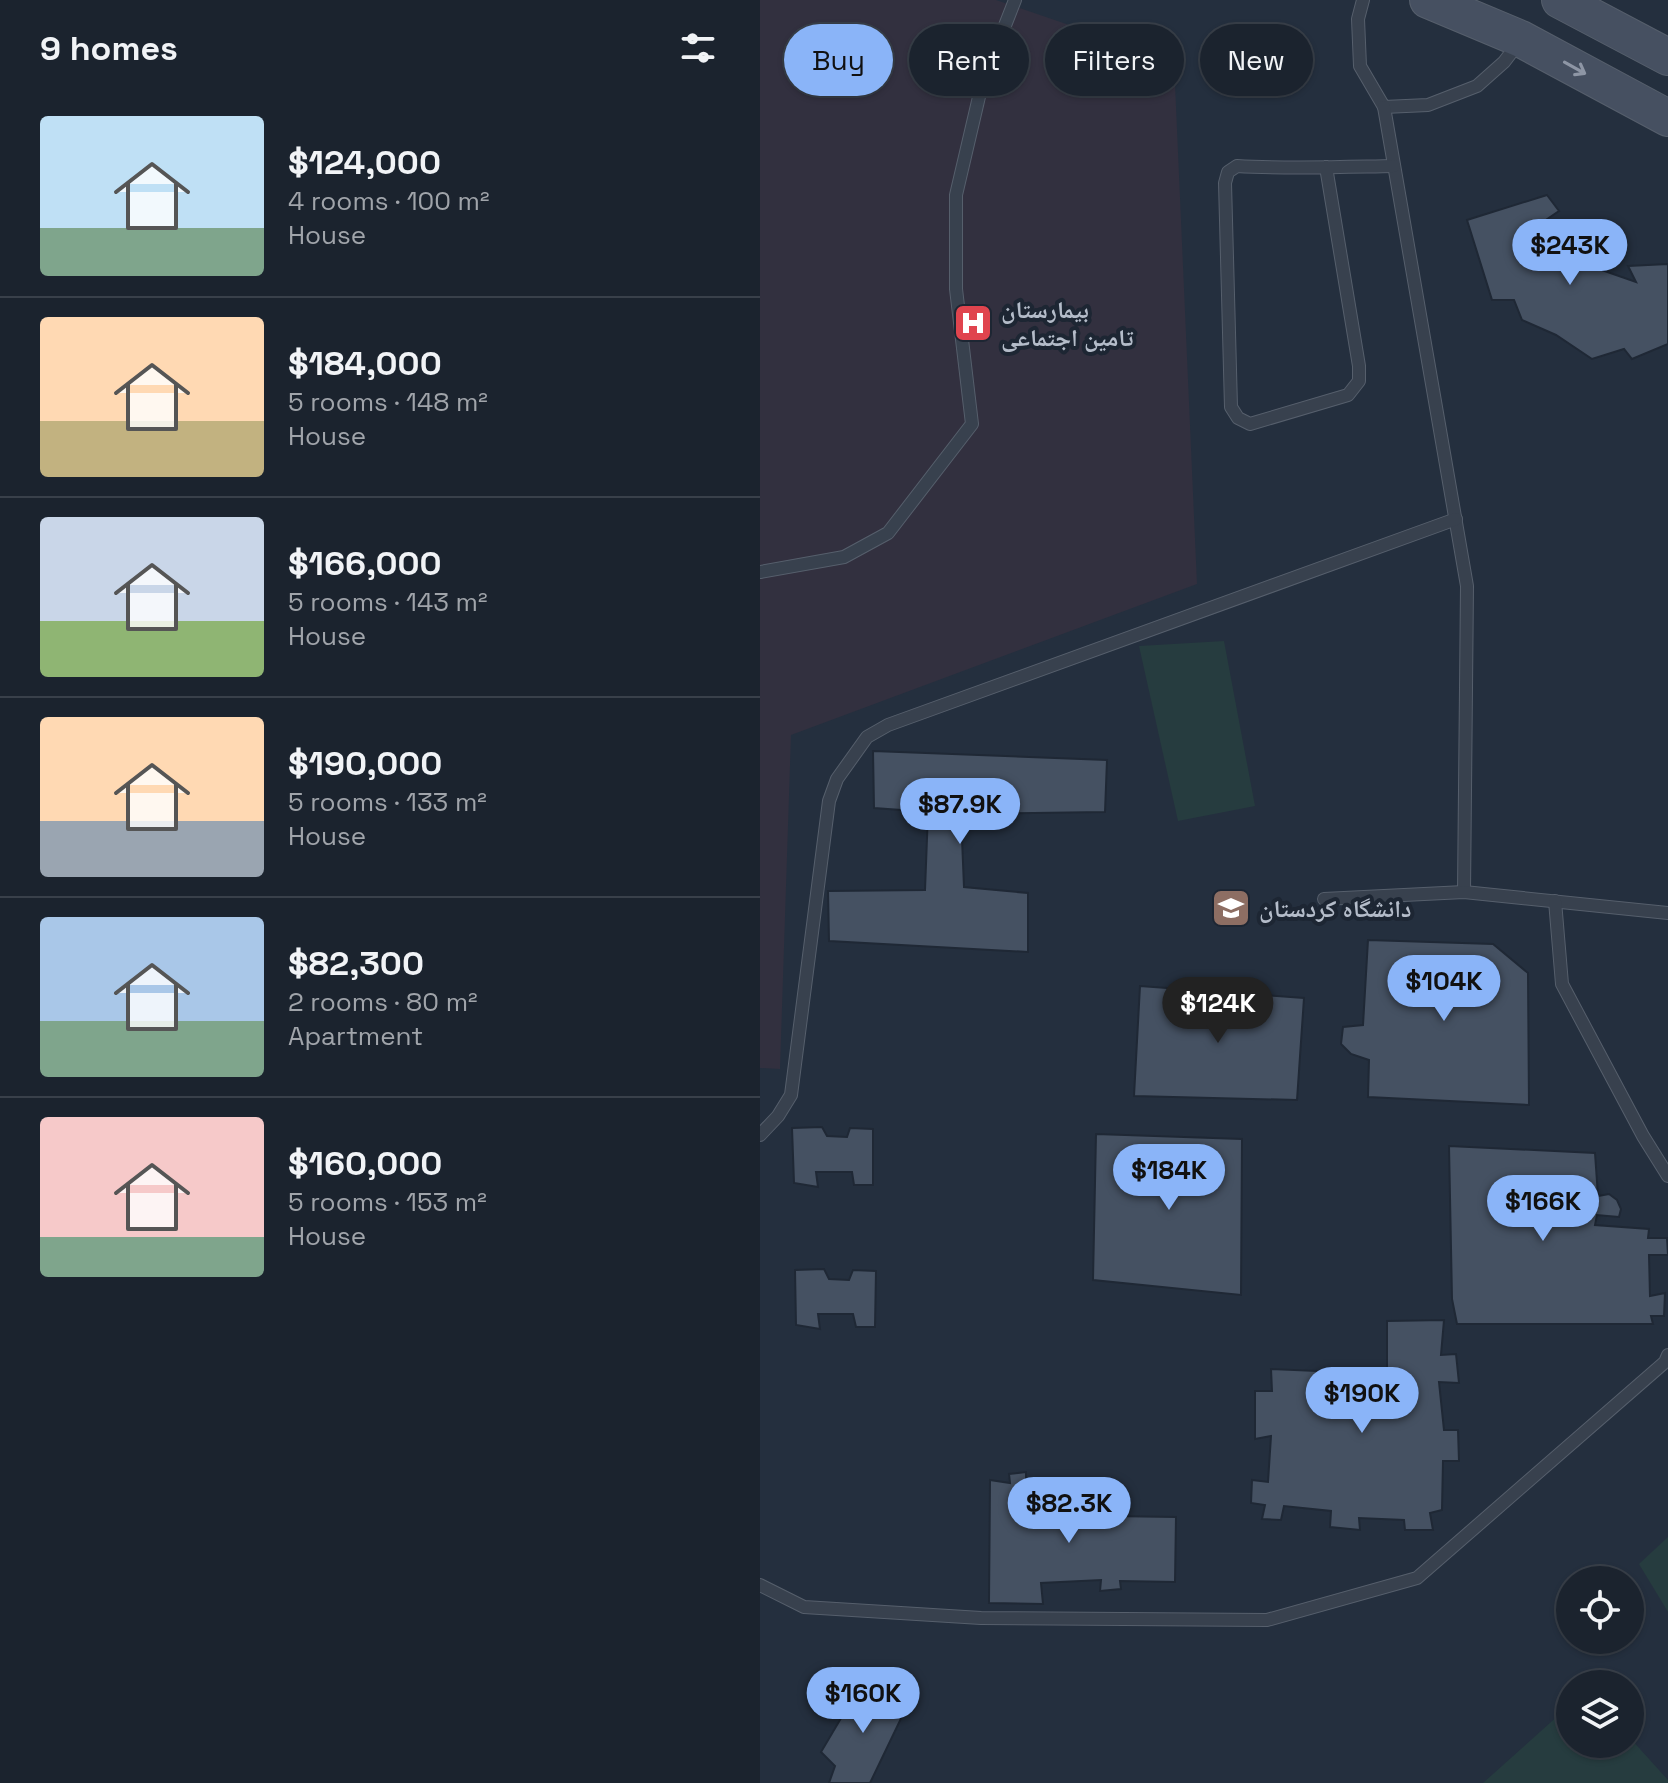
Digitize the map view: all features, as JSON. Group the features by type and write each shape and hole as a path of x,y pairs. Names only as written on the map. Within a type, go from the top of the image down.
{"main road":[{"path":"1428,0 1521,39 1668,118"},
{"path":"1560,0 1668,57"}],"lane":[{"path":"760,572 844,557 888,533 972,424 956,289 956,195 982,84 1015,0"},
{"path":"1363,0 1358,19 1360,66 1384,107 1467,586 1464,892"},
{"path":"1384,107 1428,105 1477,86 1504,62 1521,39"},
{"path":"1326,167 1359,381 1348,395 1250,424 1238,418 1231,407 1225,183 1228,172 1237,166 1394,166"},
{"path":"760,1135 778,1116 791,1095 829,801 837,779 867,737 888,725 1456,519"},
{"path":"1324,899 1464,892 1668,913"},
{"path":"1555,901 1562,984 1643,1136 1668,1176"},
{"path":"760,1585 804,1607 981,1618 1267,1620 1417,1578 1665,1362 1668,1355"}],"shaded area":[{"name":"بیمارستان تامین اجتماعی","path":"760,0 996,0 1066,24 1045,24 1045,96 1176,96 1197,584 791,735 780,1069 760,1068"}],"green space":[{"path":"1224,641 1255,806 1178,821 1139,646"},
{"path":"1668,1537 1668,1612 1644,1572 1644,1566 1639,1564"},
{"path":"1556,1718 1556,1758 1644,1758 1644,1753 1668,1780 1668,1783 1483,1783"}],"building":[{"path":"1547,195 1559,211 1534,228 1547,251 1636,282 1628,266 1668,264 1668,344 1632,359 1624,349 1592,359 1556,335 1522,320 1514,300 1492,300 1467,220"},
{"path":"873,751 1107,760 1105,812 961,814 964,887 1028,893 1028,952 829,941 828,891 925,890 928,812 874,808"},
{"path":"1368,940 1493,944 1528,973 1529,1105 1368,1097 1369,1060 1351,1054 1341,1044 1343,1027 1363,1025"},
{"path":"1140,986 1304,998 1297,1100 1134,1096"},
{"path":"822,1127 827,1136 847,1137 850,1128 873,1129 873,1185 854,1185 852,1172 816,1172 818,1187 794,1183 792,1128"},
{"path":"1096,1134 1242,1139 1241,1295 1093,1280"},
{"path":"1449,1146 1595,1153 1598,1196 1609,1194 1617,1200 1621,1209 1619,1217 1597,1215 1595,1225 1649,1229 1648,1238 1667,1238 1668,1255 1649,1255 1650,1296 1665,1293 1664,1316 1651,1316 1653,1324 1457,1324 1452,1299"},
{"path":"824,1269 829,1279 849,1280 853,1270 876,1271 875,1327 856,1327 853,1314 818,1314 820,1329 796,1325 795,1270"},
{"path":"1444,1320 1441,1355 1456,1354 1459,1383 1439,1382 1444,1430 1458,1430 1459,1461 1443,1461 1442,1510 1430,1513 1433,1530 1405,1530 1404,1520 1359,1518 1360,1530 1330,1527 1331,1511 1284,1506 1281,1520 1262,1519 1265,1505 1251,1503 1252,1480 1268,1482 1271,1436 1255,1439 1255,1391 1272,1391 1271,1369 1387,1374 1387,1321"},
{"path":"1026,1472 1026,1480 1045,1479 1045,1515 1176,1517 1175,1582 1120,1581 1121,1589 1100,1591 1101,1580 1041,1583 1043,1604 989,1603 990,1480 1010,1483 1009,1474"},
{"path":"863,1681 908,1704 870,1783 829,1783 835,1766 821,1752"}],"place":[{"name":"بیمارستان تامین اجتماعی","path":"973,323"},
{"name":"دانشگاه کردستان","path":"1231,908"}]}
